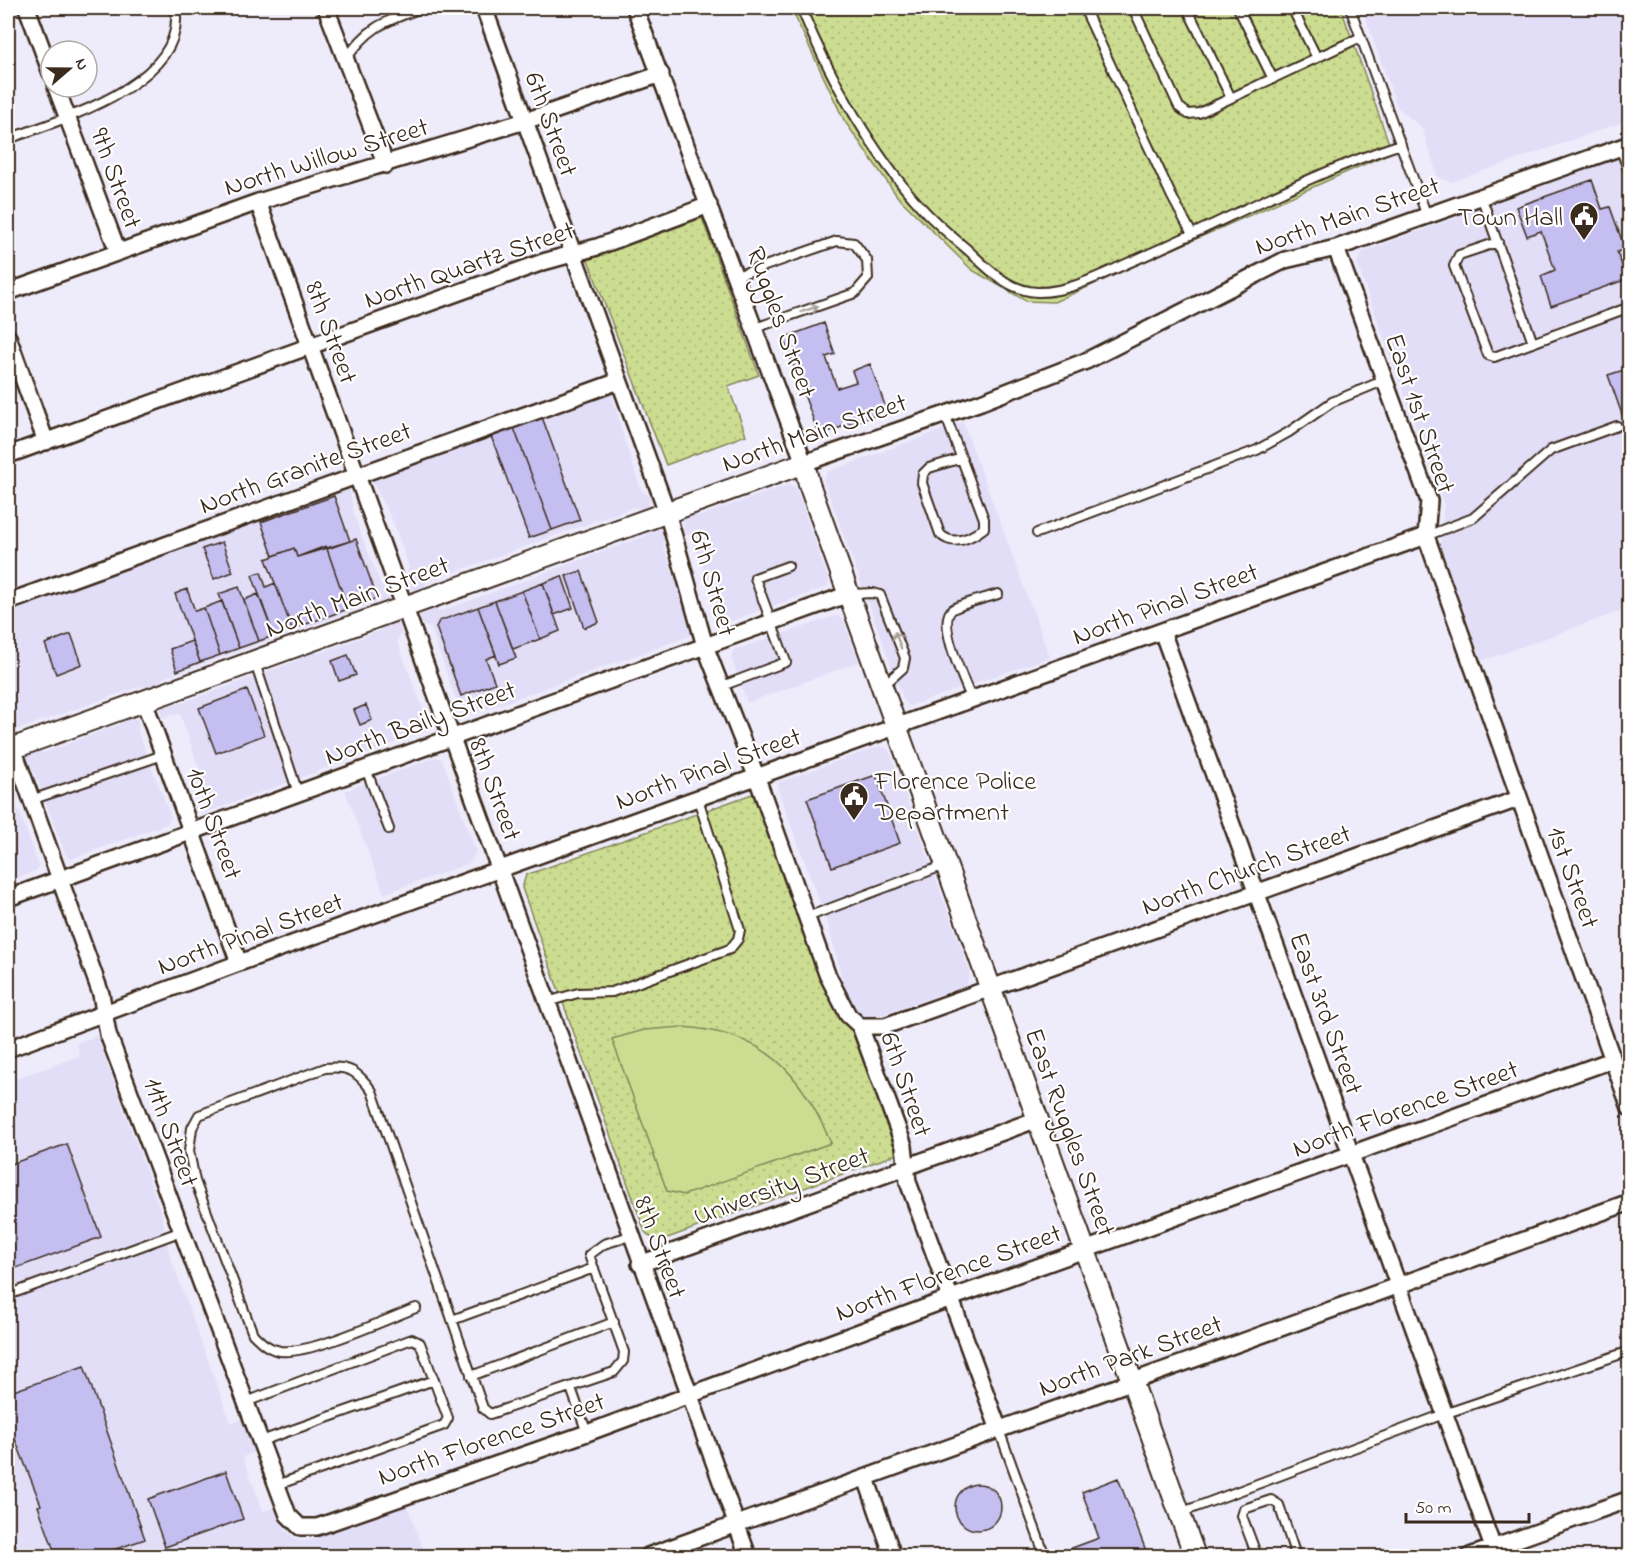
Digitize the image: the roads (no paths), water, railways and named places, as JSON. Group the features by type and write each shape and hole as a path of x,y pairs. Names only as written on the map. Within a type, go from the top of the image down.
{"street":[{"path":"27,8 39,40"},
{"path":"326,8 386,165"},
{"name":"6th Street","path":"484,8 667,512 705,646 758,778 828,974 848,1015 860,1026 904,1146 908,1182 999,1430"},
{"name":"Ruggles Street","path":"635,8 755,328 896,726"},
{"name":"North Willow Street","path":"8,292 258,202 525,121 661,74"},
{"name":"9th Street","path":"60,99 118,252"},
{"name":"North Main Street","path":"10,749 945,414 1086,361 1285,260 1336,248 1624,145"},
{"name":"8th Street","path":"258,202 640,1264 748,1557"},
{"name":"North Quartz Street","path":"8,456 543,262 572,254 709,205"},
{"name":"East 1st Street","path":"1336,248 1429,501 1426,536 1518,799"},
{"path":"8,337 46,442"},
{"name":"North Granite Street","path":"8,602 619,381"},
{"name":"North Pinal Street","path":"8,1049 239,963 1426,536"},
{"name":"North Baily Street","path":"8,898 849,594"},
{"name":"East 3rd Street","path":"1162,631 1494,1552"},
{"name":"10th Street","path":"144,701 239,963"},
{"name":"East Ruggles Street","path":"896,726 1196,1557"},
{"name":"11th Street","path":"10,749 32,801 101,994 108,1034 288,1515 300,1527"},
{"name":"North Church Street","path":"860,1026 885,1026 1518,799"},
{"name":"1st Street","path":"1518,799 1629,1108"},
{"name":"North Florence Street","path":"300,1527 317,1527 587,1433 951,1298 1612,1060"},
{"name":"University Street","path":"640,1264 1038,1119"},
{"name":"North Park Street","path":"648,1557 1629,1202"},
{"path":"866,1478 893,1557"},
{"path":"1470,1557 1494,1552 1629,1499"}],"lane":[{"path":"8,139 106,100 153,69 168,48 175,22 175,8"},
{"path":"345,60 360,39 376,26 421,8"},
{"path":"801,8 853,111 893,174 922,209 1000,279 1028,291 1053,290 1114,269 1331,170 1401,144"},
{"path":"1084,8 1172,197 1192,234"},
{"path":"1133,8 1179,106 1188,114 1199,113 1361,37"},
{"path":"1187,8 1231,98"},
{"path":"1238,8 1273,79"},
{"path":"1292,8 1317,58"},
{"path":"1350,8 1427,216"},
{"path":"1624,145 1629,175"},
{"path":"1480,196 1533,343"},
{"path":"736,276 837,241 854,243 867,260 868,278 855,293 755,328"},
{"path":"1497,242 1459,255 1454,266 1488,355 1494,357 1629,307"},
{"path":"1037,533 1257,450 1289,432 1332,402 1385,380"},
{"path":"945,414 962,458 984,519 984,528 976,534 954,542 946,540 940,534 922,483 923,474 929,468 962,458"},
{"path":"1426,536 1473,518 1551,450 1617,426"},
{"path":"722,686 786,662 755,578 788,566"},
{"path":"849,594 879,595 905,658 903,668 882,687"},
{"path":"972,700 946,632 947,617 952,610 998,594"},
{"path":"255,662 298,793"},
{"path":"32,801 163,755"},
{"path":"366,769 389,829"},
{"path":"546,1002 578,993 612,992 730,949 738,939 740,930 698,799"},
{"path":"807,917 946,865"},
{"path":"416,1308 314,1346 280,1351 265,1346 253,1334 195,1180 189,1151 192,1128 199,1115 325,1068 343,1066 359,1074 372,1091 471,1376 483,1408 490,1414 614,1372 623,1361 624,1352 589,1255 604,1244 630,1236"},
{"path":"8,1295 182,1231"},
{"path":"452,1320 594,1268"},
{"path":"471,1376 614,1322"},
{"path":"246,1401 412,1339 420,1343 434,1380 448,1418 444,1425 277,1485"},
{"path":"1180,1513 1444,1414 1629,1351"},
{"path":"261,1441 434,1380"},
{"path":"572,1388 587,1433"},
{"path":"999,1430 1045,1557"},
{"path":"1257,1557 1242,1516 1244,1509 1271,1500 1279,1505 1296,1557"},
{"path":"8,1540 14,1557"}],"place":[{"name":"Town Hall","path":"1584,242"},
{"name":"Florence Police Department","path":"854,822"}]}
